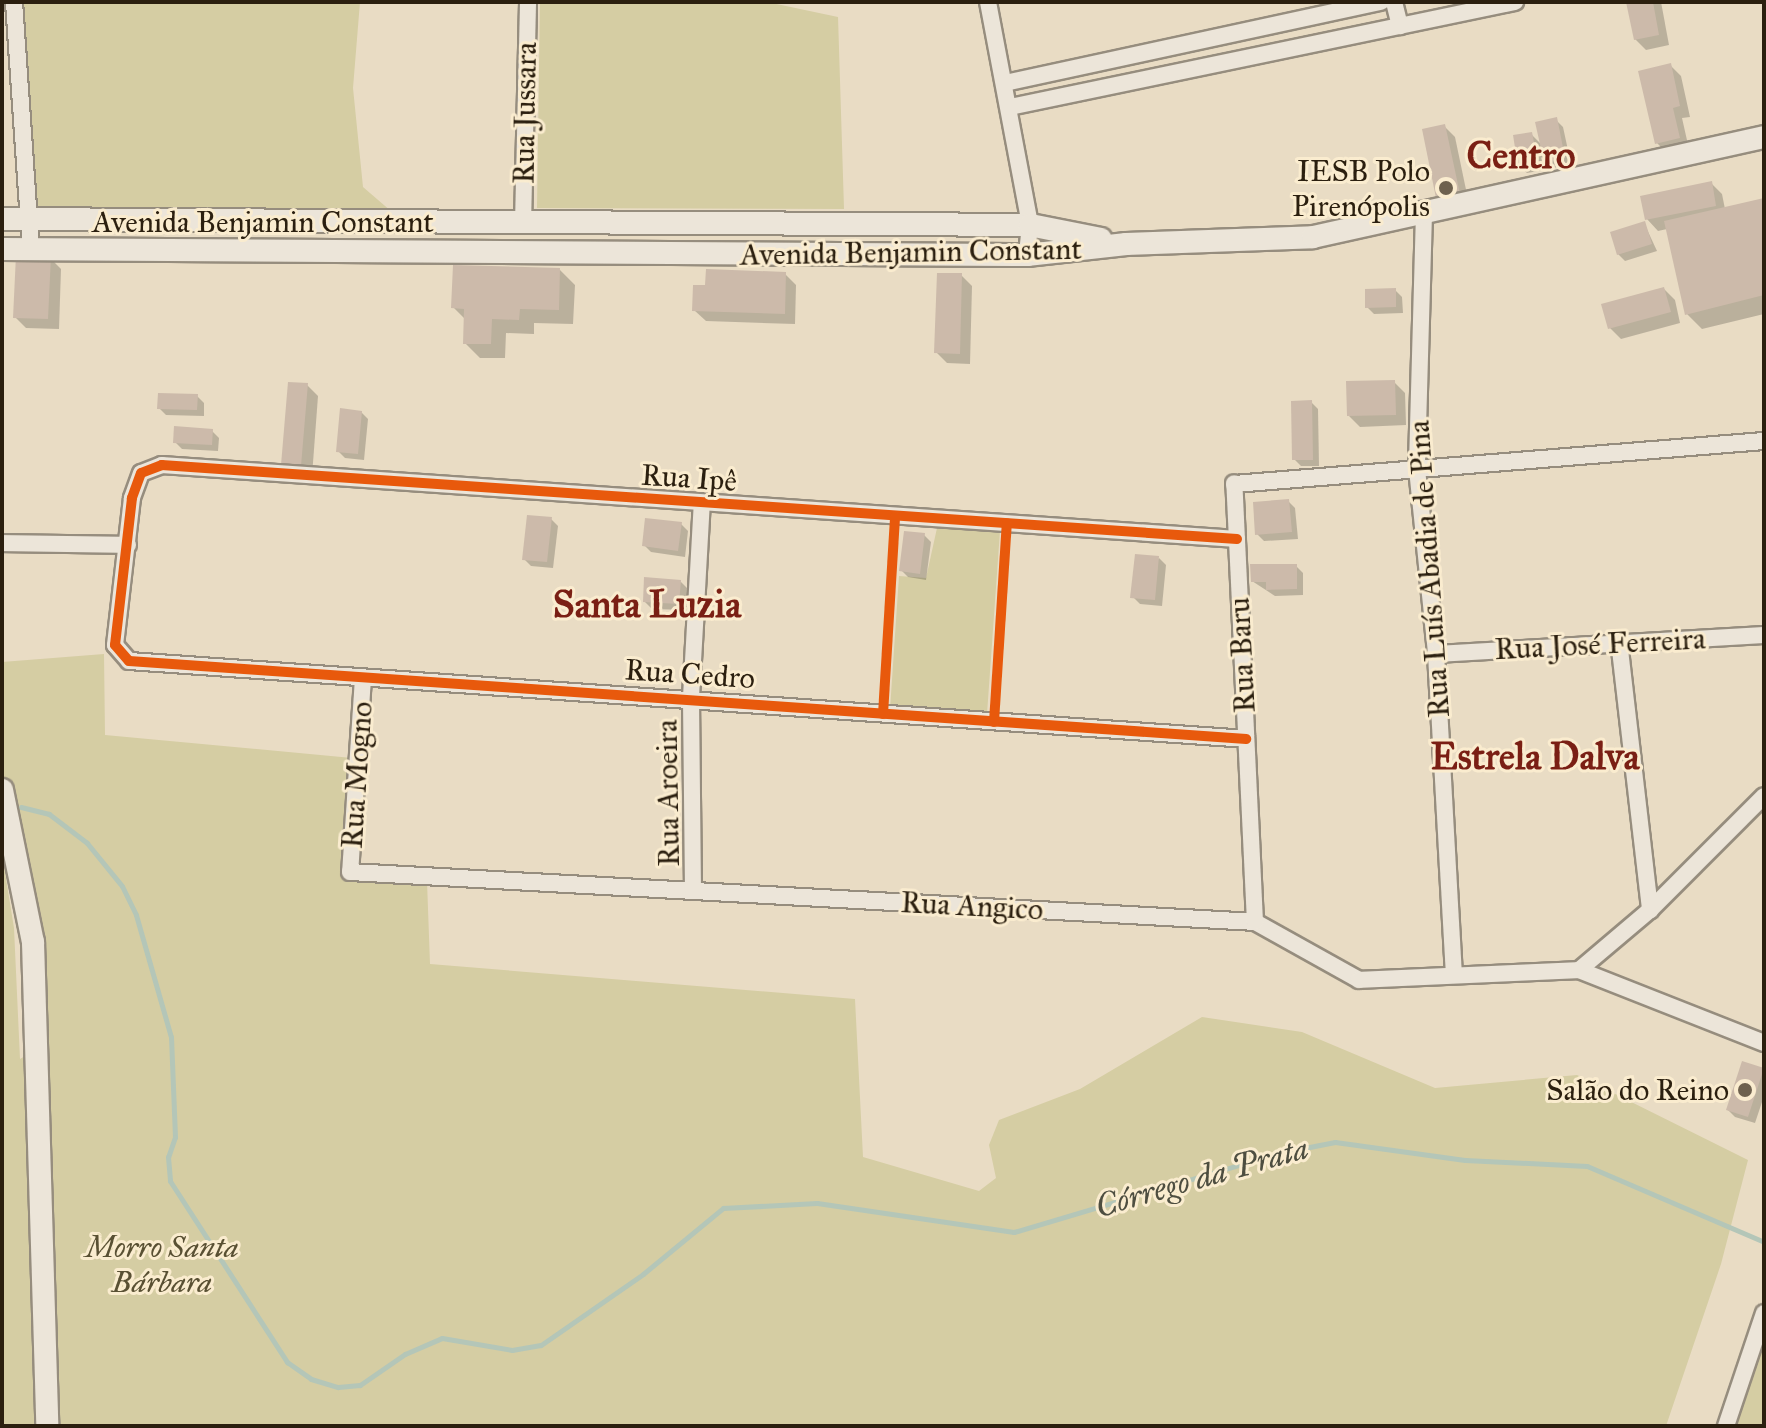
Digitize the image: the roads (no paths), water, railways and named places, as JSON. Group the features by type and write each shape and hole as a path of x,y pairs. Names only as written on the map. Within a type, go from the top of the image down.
{"street":[{"name":"Rua Jussara","path":"523,224 528,2"},
{"path":"988,2 1030,225 1027,255"},
{"path":"1005,83 1381,2"},
{"path":"1394,2 1400,26"},
{"path":"1010,107 1515,2"},
{"path":"10,4 31,251"},
{"path":"1256,29 1262,55"},
{"path":"1126,244 1313,237 1764,137"},
{"name":"Rua Luís Abadia de Pina","path":"1424,213 1417,469 1436,654 1454,972"},
{"name":"Avenida Benjamin Constant","path":"2,219 1030,225 1126,244"},
{"path":"86,221 87,251"},
{"path":"746,224 746,256"},
{"name":"Avenida Benjamin Constant","path":"2,249 746,256 1027,255 1126,244"},
{"path":"1417,469 1764,441"},
{"name":"Rua Ipê","path":"128,545 132,498 141,473 162,465 1237,539"},
{"name":"Rua Baru","path":"1255,922 1234,484 1417,469"},
{"name":"Rua Aroeira","path":"693,891 691,697 702,503"},
{"path":"2,543 128,545"},
{"name":"Rua Cedro","path":"128,545 115,645 129,661 691,697 1246,739"},
{"name":"Rua José Ferreira","path":"1436,654 1764,635"},
{"path":"1619,641 1650,910"},
{"name":"Rua Mogno","path":"350,872 363,678"},
{"path":"2,790 33,942 47,1426"},
{"path":"1764,796 1650,910 1579,970 1764,1043"},
{"name":"Rua Angico","path":"350,872 1255,922 1359,980 1454,972 1579,970"},
{"path":"1726,1426 1764,1313"}],"waterway":[{"name":"Córrego da Prata","path":"21,807 49,814 87,843 122,886 136,915 171,1037 175,1137 168,1157 170,1181 287,1362 311,1379 338,1387 360,1385 405,1354 442,1338 512,1350 541,1345 643,1274 723,1208 817,1203 1014,1232 1279,1153 1335,1142 1465,1160 1587,1166 1764,1242"}],"place":[{"name":"IESB Polo Pirenópolis","path":"1446,188"},
{"name":"Salão do Reino","path":"1745,1090"}],"district":[{"name":"Centro","path":"1521,156"},
{"name":"Santa Luzia","path":"647,605"},
{"name":"Estrela Dalva","path":"1535,757"}],"park label":[{"name":"Morro Santa Bárbara","path":"162,1264"}]}
